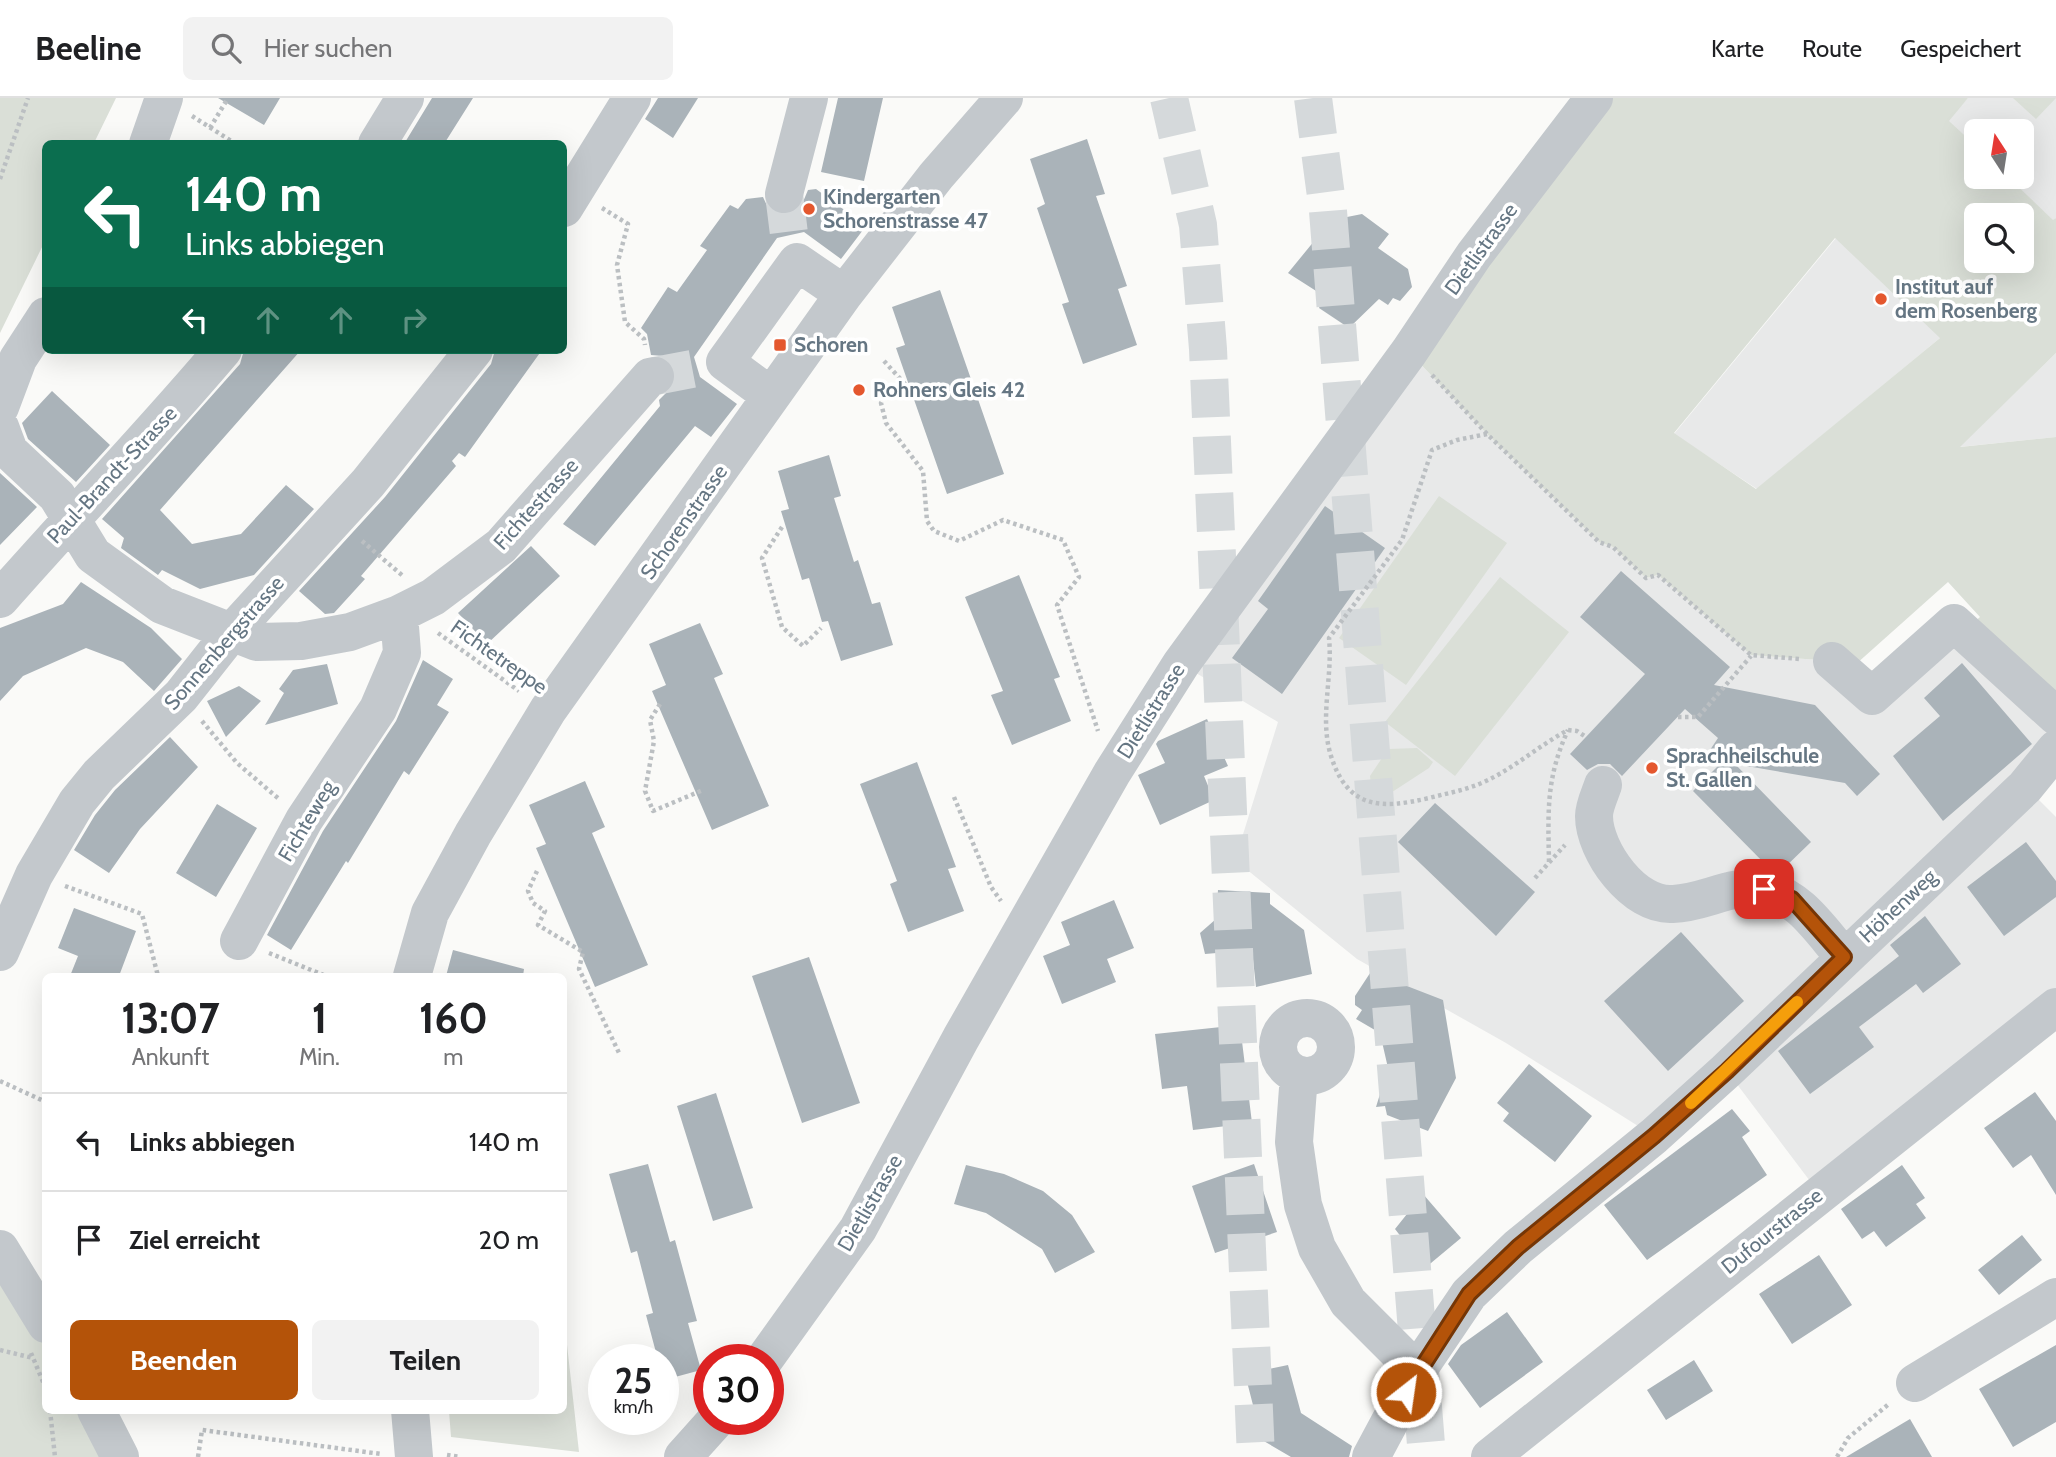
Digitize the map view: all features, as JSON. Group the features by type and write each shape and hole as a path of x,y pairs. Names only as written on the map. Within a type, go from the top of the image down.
{"street":[{"path":"379,140 405,98"},
{"path":"567,203 632,98"},
{"path":"784,194 809,98"},
{"name":"Schorenstrasse","path":"413,973 430,913 473,834 548,710 764,410 771,396 784,382 844,294 936,176 1004,98"},
{"name":"Dietlistrasse","path":"775,1344 858,1229 961,1038 1112,773 1181,664 1409,352 1474,255 1594,98"},
{"path":"149,140 164,99"},
{"path":"771,396 711,365 793,248 844,294"},
{"path":"0,407 18,359 42,322"},
{"name":"Paul-Brandt-Strasse","path":"0,599 71,519 141,447 220,354"},
{"name":"Sonnenbergstrasse","path":"0,952 34,875 77,802 99,775 181,696 230,634 368,483 471,354"},
{"name":"Fichtestrasse","path":"0,427 9,451 57,496 93,555 142,591 162,605 230,634 257,642 301,641 350,632 420,603 501,546 653,377"},
{"name":"Fichteweg","path":"239,941 304,820 378,709 420,603"},
{"path":"1832,661 1872,696 1954,623 2056,716"},
{"name":"Höhenweg","path":"1371,1457 1417,1371 1469,1294 1518,1247 1654,1136 1727,1071 2025,787 2056,749"},
{"path":"1603,785 1593,813 1597,844 1618,874 1644,896 1672,905 1733,888 1764,889 1792,899 1844,957"},
{"name":"Dufourstrasse","path":"1490,1457 2056,1007"},
{"path":"1299,1075 1294,1142 1303,1205 1317,1248 1348,1302 1417,1371"},
{"path":"0,1249 39,1341"},
{"path":"1915,1382 2056,1297"},
{"path":"98,1414 120,1457"},
{"path":"410,1414 414,1453"},
{"path":"683,1457 703,1435"}],"path":[{"path":"0,179 28,98"},
{"path":"210,128 228,98"},
{"path":"164,99 230,140"},
{"path":"628,224 617,265 625,322 644,339 653,377"},
{"path":"1409,352 1487,434 1599,542 1613,547 1646,578 1658,575 1751,655 1832,661"},
{"path":"884,361 905,384 889,390 881,403 886,423 923,471 927,521 934,531 959,541 1003,520 1063,540 1079,577 1057,605 1101,742"},
{"path":"1487,434 1457,440 1432,450 1402,540 1329,638 1332,668 1326,731 1331,755 1347,789 1373,804 1393,806 1465,790 1488,780 1568,730 1577,731 1586,737"},
{"path":"782,527 762,558 782,627 803,646 821,628"},
{"path":"362,540 420,603"},
{"name":"Fichtetreppe","path":"420,603 446,610 432,629 548,710"},
{"path":"1678,717 1698,717 1751,655"},
{"path":"660,704 650,720 654,741 645,792 653,811 703,790"},
{"path":"202,722 237,763 304,820"},
{"path":"1549,862 1547,796 1560,748 1568,730"},
{"path":"954,797 990,887 1008,909"},
{"path":"537,871 528,891 533,903 545,911 538,925 583,951 579,969 620,1055"},
{"path":"34,875 142,914 158,973"},
{"path":"239,941 319,973"},
{"path":"0,1081 42,1100"},
{"path":"0,1350 39,1341"},
{"path":"1837,1457 1848,1438 1915,1382"},
{"path":"50,1414 55,1457"},
{"path":"198,1457 202,1430 395,1455 414,1453"}],"shaded area":[{"path":"0,98 116,98 95,140 42,140 42,247 0,333"},
{"path":"1595,98 1968,98 1949,121 1964,135 1964,189 2021,189 2053,220 2056,218 2056,353 1960,447 2056,437 2056,716 1963,632 1980,617 1948,582 1846,673 1832,661 1751,655 1658,575 1646,578 1613,547 1599,542 1487,434 1409,352","holes":["1835,238 1940,338 1756,489 1674,433"]},
{"name":"Institut auf dem Rosenberg","path":"1968,98 2056,98 2056,218 2034,241 2034,203 1964,203 1964,273 1970,273 1940,338 1757,489 1674,434 1836,238"},
{"path":"2013,98 2056,98 2036,119"},
{"name":"Sprachheilschule St. Gallen","path":"1409,352 1487,434 1599,542 1613,547 1646,578 1658,575 1751,655 1832,661 1872,696 1954,623 2056,716 2026,787 2056,817 2056,1008 1819,1193 1727,1071 1654,1136 1506,1043 1357,959 1235,860 1278,722 1181,664"},
{"name":"Institut auf dem Rosenberg","path":"2056,353 2056,437 1959,447"},
{"path":"1439,496 1507,543 1406,685 1339,638"},
{"path":"1500,577 1569,632 1455,776 1385,722"},
{"path":"1417,748 1433,762 1429,768 1386,796 1372,794 1370,776 1388,749"},
{"path":"0,1249 42,1319 42,1414 98,1414 120,1457 0,1457"},
{"path":"567,1345 579,1452 451,1437 449,1414 567,1414"}],"building":[{"path":"218,98 280,98 264,125"},
{"path":"432,98 473,98 447,140 406,140"},
{"path":"658,98 698,98 673,138 645,119"},
{"path":"838,98 883,98 864,181 821,172"},
{"path":"1087,139 1105,194 1096,196 1127,286 1118,289 1137,345 1083,364 1062,304 1069,302 1037,208 1045,204 1030,159"},
{"path":"816,189 866,226 841,259 804,232 777,238 694,357 700,377 737,404 711,437 695,426 595,546 563,524 660,406 659,400 675,384 676,372 672,362 663,356 651,355 647,334 641,328 668,287 677,292 707,250 700,246 730,205 738,209 746,199 763,197 769,210 778,215 789,215 800,209 808,190"},
{"path":"1362,214 1389,234 1378,248 1408,269 1412,287 1400,301 1393,298 1388,305 1379,299 1349,328 1319,308 1324,296 1288,273 1315,240 1325,247 1347,217"},
{"path":"940,290 1004,474 947,494 896,348 905,345 892,307"},
{"path":"243,354 297,354 160,510 192,544 241,534 286,485 314,509 254,575 200,589 162,570 158,575 121,548 124,538 102,519 240,364"},
{"path":"494,354 539,354 465,457 459,453 452,461 456,466 361,576 365,579 334,613 325,614 299,591 385,497 491,364"},
{"path":"52,391 110,445 76,482 28,439 22,423"},
{"path":"829,455 841,496 834,498 854,562 858,560 872,604 880,602 893,645 841,661 828,621 822,622 809,578 802,580 781,511 789,509 778,471"},
{"path":"0,473 37,507 0,545"},
{"path":"1325,506 1385,548 1282,694 1232,658 1268,609 1258,601"},
{"path":"531,546 560,576 487,644 458,613"},
{"path":"1621,571 1730,667 1714,685 1815,705 1880,774 1857,796 1845,783 1735,764 1811,842 1781,871 1769,868 1693,791 1722,762 1704,759 1718,738 1685,709 1622,776 1610,764 1598,764 1587,770 1570,754 1645,674 1580,617"},
{"path":"1019,575 1060,677 1054,679 1071,721 1012,745 991,695 1003,691 965,597"},
{"path":"81,582 151,628 182,659 154,691 123,662 86,648 23,676 0,701 0,628 63,604"},
{"path":"700,623 723,674 714,678 769,806 712,830 652,691 666,685 649,644"},
{"path":"423,660 453,679 437,705 449,712 409,775 404,771 291,950 267,935 323,831 396,721"},
{"path":"1962,663 2032,744 1943,821 1893,756 1940,716 1924,698"},
{"path":"327,664 338,704 265,725 284,693 279,689 293,670"},
{"path":"239,686 261,701 226,737 207,701"},
{"path":"1207,719 1228,766 1204,776 1214,800 1160,825 1138,775 1165,763 1156,744 1158,741"},
{"path":"170,737 198,767 140,829 109,873 74,850 95,815 115,790"},
{"path":"917,762 956,867 948,869 964,911 908,932 890,884 897,881 860,784"},
{"path":"585,781 605,827 592,833 648,965 595,987 536,848 546,844 529,805"},
{"path":"1435,803 1535,892 1496,936 1398,842"},
{"path":"217,804 257,828 216,897 176,873"},
{"path":"2026,842 2056,881 2056,897 2004,936 1967,887"},
{"path":"1218,890 1270,893 1270,904 1304,930 1312,974 1256,987 1252,950 1205,954 1200,933 1216,919"},
{"path":"1114,900 1134,948 1107,959 1116,982 1062,1004 1043,956 1070,945 1061,922"},
{"path":"74,908 136,931 120,973 71,973 78,956 58,948"},
{"path":"1925,916 1961,964 1923,993 1916,984 1859,1027 1874,1047 1810,1094 1778,1051 1899,956 1890,945"},
{"path":"1681,932 1744,1001 1668,1071 1604,1001"},
{"path":"453,950 524,969 523,973 447,973"},
{"path":"809,957 860,1103 802,1123 752,976"},
{"path":"1376,964 1399,975 1394,981 1443,1000 1456,1078 1428,1131 1387,1115 1385,1106 1376,1107 1388,1068 1380,1033 1356,1019 1362,1010 1355,1005 1355,996"},
{"path":"1240,1025 1252,1123 1193,1130 1187,1086 1162,1089 1155,1034"},
{"path":"1529,1064 1592,1116 1555,1162 1503,1121 1509,1113 1497,1103"},
{"path":"2035,1092 2056,1121 2056,1195 2031,1155 2013,1168 1984,1128"},
{"path":"716,1093 753,1208 713,1221 677,1106"},
{"path":"1732,1109 1750,1131 1742,1137 1767,1175 1647,1260 1604,1205"},
{"path":"648,1164 670,1242 675,1240 697,1321 688,1323 694,1344 693,1372 679,1376 679,1344 654,1344 646,1315 653,1313 637,1251 631,1253 609,1174"},
{"path":"1254,1164 1277,1232 1215,1253 1192,1186"},
{"path":"966,1165 1004,1174 1043,1191 1072,1215 1095,1252 1055,1273 1042,1249 986,1213 954,1204"},
{"path":"1902,1165 1925,1198 1916,1204 1926,1218 1886,1247 1874,1231 1862,1239 1841,1209"},
{"path":"1423,1194 1461,1238 1425,1268 1395,1229"},
{"path":"2022,1235 2042,1260 1999,1295 1978,1270"},
{"path":"1819,1255 1852,1305 1792,1344 1759,1294"},
{"path":"1507,1312 1543,1362 1480,1408 1448,1364 1461,1345"},
{"path":"2056,1345 2056,1422 2013,1447 1979,1389"},
{"path":"1694,1360 1713,1391 1666,1420 1647,1390"},
{"path":"1288,1365 1301,1413 1352,1446 1349,1457 1291,1457 1262,1440 1245,1374"},
{"path":"1910,1419 1932,1457 1846,1457"}],"tunnel":[{"path":"1169,98 1198,225 1208,349 1256,1457"},
{"path":"1313,98 1328,211 1427,1457"},
{"path":"784,194 789,234"},
{"path":"655,376 697,368"}],"slow traffic":[{"path":"1691,1103 1797,1002"}],"place":[{"name":"Kindergarten Schorenstrasse 47","path":"809,209"},
{"name":"Institut auf dem Rosenberg","path":"1881,299"},
{"name":"Schoren","path":"780,345"},
{"name":"Rohners Gleis 42","path":"859,390"},
{"name":"Sprachheilschule St. Gallen","path":"1652,768"}],"route":[{"path":"1406,1392 1417,1371 1469,1294 1518,1247 1654,1136 1727,1071 1844,957 1792,899 1764,889"}]}
